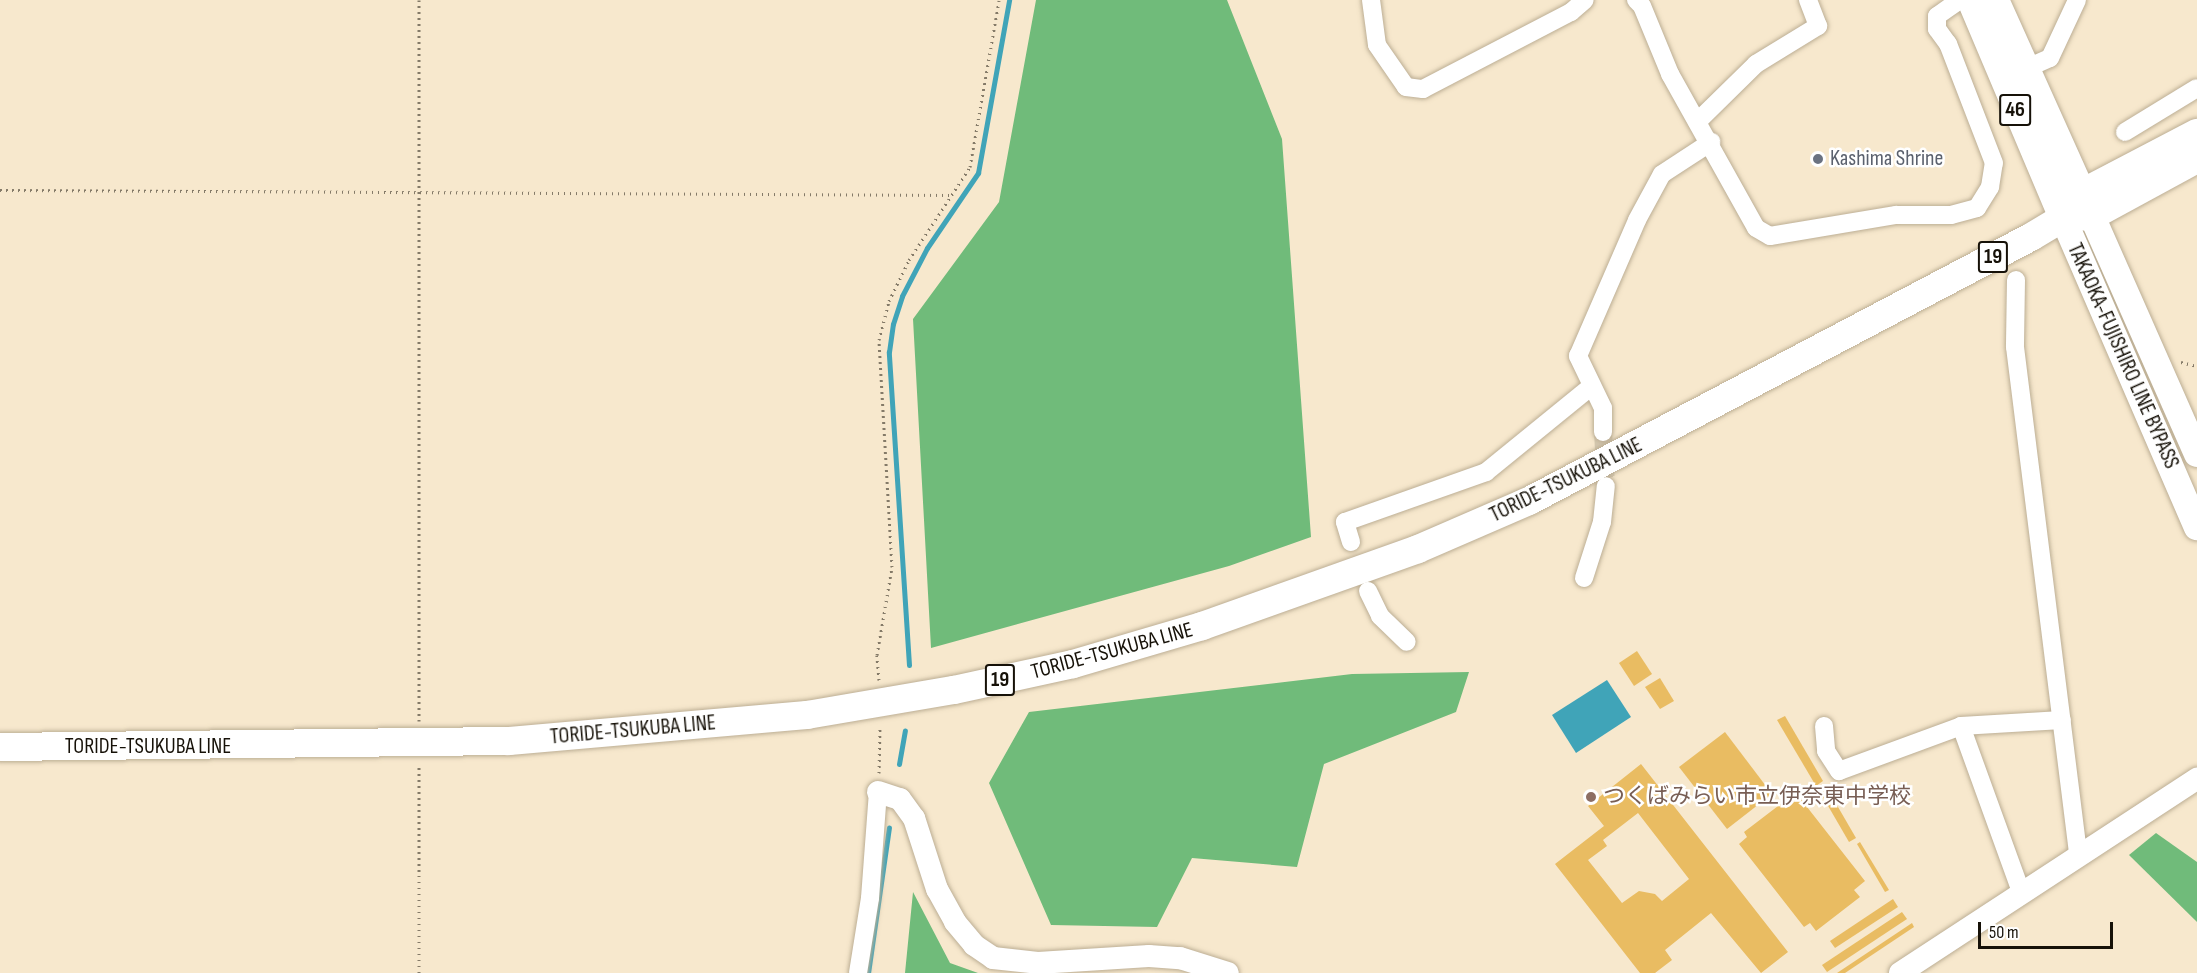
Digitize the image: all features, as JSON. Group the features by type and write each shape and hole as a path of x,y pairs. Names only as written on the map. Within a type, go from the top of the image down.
{"main road":[{"name":"46","path":"1971,0 2087,204"},
{"name":"46","path":"1995,0 2013,74 2063,218"},
{"name":"TORIDE-TSUKUBA LINE","path":"0,747 419,745 510,741 771,718 878,704 1073,664 1202,626 1418,549 1538,496 2063,218 2197,134"},
{"name":"TORIDE-TSUKUBA LINE","path":"2087,204 2197,159"},
{"name":"TAKAOKA-FUJISHIRO LINE BYPASS","path":"2087,204 2197,454"},
{"name":"TAKAOKA-FUJISHIRO LINE BYPASS","path":"2063,218 2197,527"}],"street":[{"path":"1371,0 1377,45 1406,87 1423,89 1571,12 1585,0"},
{"path":"1636,0 1642,6 1670,74 1711,142 1756,228 1770,236 1896,215 1951,215 1977,208 1990,187 1994,163 1948,44 1937,29 1937,16 1960,0"},
{"path":"1697,122 1756,64 1818,26 1808,0"},
{"path":"2013,74 2050,58 2077,0"},
{"path":"2124,132 2197,88"},
{"path":"1604,432 1603,408 1578,357 1637,220 1662,174 1711,142"},
{"path":"2016,280 2015,347 2078,853"},
{"path":"1351,542 1345,522 1486,472 1592,386"},
{"path":"1584,578 1602,522 1606,486"},
{"path":"1368,591 1380,616 1407,642"},
{"path":"1824,726 1827,751 1839,771 1961,726 2061,720"},
{"path":"1961,726 2021,892"},
{"path":"1900,973 2078,853 2197,779"},
{"path":"858,973 870,898 878,792 900,799 914,818 937,889 955,922 974,945 993,958 1038,963 1170,957 1228,973"}],"path":[{"path":"419,0 419,973"},
{"path":"878,792 877,655 892,567 879,340 889,301 905,267 964,182 977,140 999,0"},
{"path":"0,190 418,194 953,195"}],"green space":[{"path":"1036,0 1227,0 1282,139 1311,537 1229,566 931,648 913,319 999,202"},
{"path":"1469,672 1456,712 1324,764 1297,867 1192,858 1157,927 1051,925 989,783 1029,712 1352,674"},
{"path":"2156,833 2197,862 2197,922 2129,855"},
{"path":"913,892 950,963 978,973 905,973"}],"water":[{"path":"1607,680 1631,717 1576,753 1552,715"}],"building":[{"path":"1637,651 1652,674 1634,686 1619,663"},
{"path":"1660,678 1674,701 1660,709 1645,687"},
{"path":"1785,716 1823,781 1816,786 1777,720"},
{"path":"1725,732 1772,794 1727,829 1679,767"},
{"path":"1641,764 1788,952 1761,973 1711,913 1665,950 1672,960 1655,973 1640,973 1555,864 1604,826 1588,806","holes":["1638,813 1689,879 1662,901 1655,894 1639,891 1622,903 1588,860 1607,846 1603,840"]},
{"path":"1827,788 1856,838 1849,842 1820,792"},
{"path":"1800,798 1865,881 1854,890 1860,897 1816,931 1810,923 1804,927 1739,844 1747,837 1744,832 1786,800 1790,805"},
{"path":"1860,842 1889,890 1885,892 1857,844"},
{"path":"1893,899 1898,907 1835,948 1830,941"},
{"path":"1902,912 1907,919 1827,972 1822,965"},
{"path":"1912,923 1914,927 1845,973 1837,973"}],"waterway":[{"path":"909,665 889,352 893,324 902,296 927,248 978,173 1009,0"},
{"path":"899,764 905,731"},
{"path":"868,973 889,828"}],"tunnel":[{"path":"1603,432 1606,486"}],"place":[{"name":"Kashima Shrine","path":"1818,159"},
{"name":"つくばみらい市立伊奈東中学校","path":"1591,797"}]}
